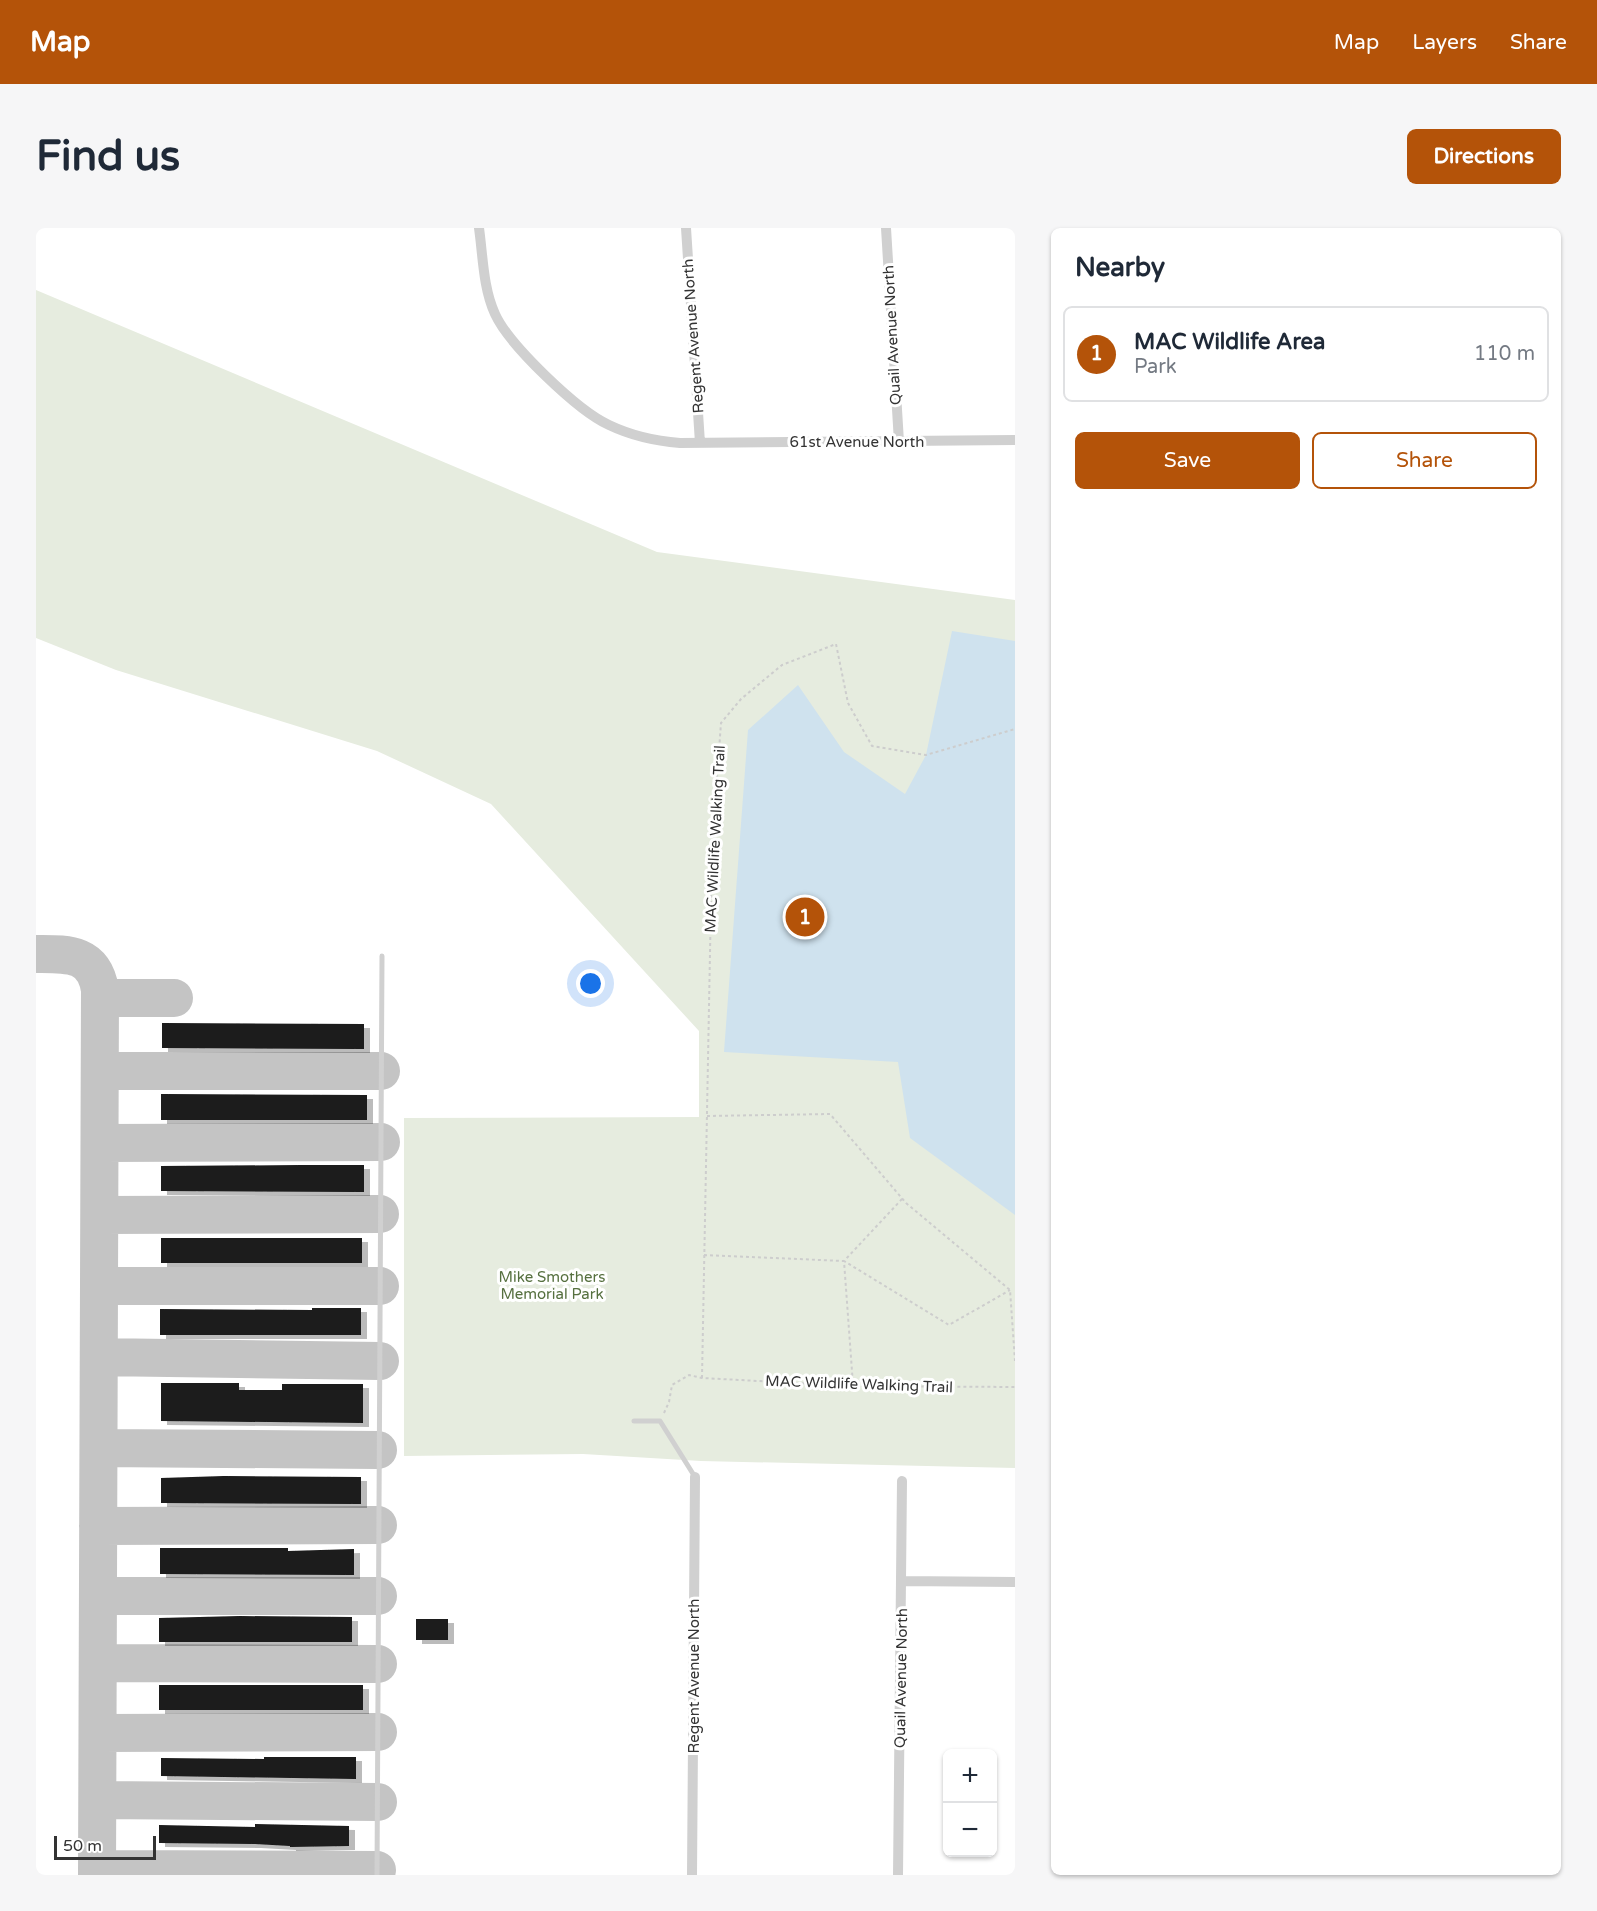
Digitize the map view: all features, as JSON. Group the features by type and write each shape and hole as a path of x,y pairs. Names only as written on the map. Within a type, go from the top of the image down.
{"street":[{"name":"61st Avenue North","path":"479,228 488,295 495,315 532,362 586,411 608,425 656,441 700,443 1015,440"},
{"name":"Regent Avenue North","path":"686,228 700,443"},
{"name":"Quail Avenue North","path":"886,228 899,442"},
{"name":"Regent Avenue North","path":"692,1875 696,1477"},
{"name":"Quail Avenue North","path":"898,1875 902,1482"},
{"path":"902,1581 1015,1582"}],"lane":[{"path":"377,1875 382,956"},
{"path":"634,1421 660,1421 696,1477"}],"path":[{"name":"MAC Wildlife Walking Trail","path":"702,1378 712,847 721,723 741,699 782,665 837,644 848,703 872,746 926,755 1015,729"},
{"path":"707,1116 830,1114 903,1199 1011,1290 1015,1361"},
{"path":"853,1386 844,1261 903,1199"},
{"path":"705,1256 844,1261 949,1324 1011,1290"},
{"name":"MAC Wildlife Walking Trail","path":"660,1421 669,1402 672,1385 689,1375 702,1378 853,1386 1015,1387"}],"green space":[{"name":"Mike Smothers Memorial Park","path":"36,290 657,552 1015,600 1015,1468 701,1461 583,1454 404,1456 404,1118 699,1117 699,1031 491,804 377,751 116,670 36,638"}],"water":[{"path":"952,631 1015,641 1015,1215 910,1138 898,1062 724,1052 748,730 798,685 844,752 905,794 926,755"}],"building":[{"path":"162,1023 364,1024 364,1049 162,1048"},
{"path":"161,1094 367,1095 367,1120 161,1120"},
{"path":"364,1165 364,1192 161,1191 161,1166"},
{"path":"161,1238 362,1238 362,1263 161,1263"},
{"path":"312,1308 361,1308 361,1335 160,1335 160,1309 312,1310"},
{"path":"161,1383 239,1383 239,1390 282,1390 282,1384 363,1384 363,1423 161,1421"},
{"path":"361,1477 361,1504 161,1503 161,1478"},
{"path":"160,1548 288,1548 288,1551 354,1549 354,1575 160,1574"},
{"path":"352,1617 352,1642 159,1642 159,1618"},
{"path":"416,1619 448,1619 448,1640 416,1640"},
{"path":"159,1685 363,1685 363,1710 159,1710"},
{"path":"264,1757 356,1757 356,1779 161,1776 161,1758 264,1759"},
{"path":"255,1824 349,1826 349,1846 290,1847 255,1844 159,1843 159,1825 255,1827"}],"taxiway":[{"path":"36,954 68,955 85,962 92,968 100,990 97,1875"},
{"path":"100,998 174,998"},
{"path":"100,1071 381,1071"},
{"path":"100,1143 381,1142"},
{"path":"100,1215 380,1214"},
{"path":"100,1286 380,1286"},
{"path":"99,1357 380,1361"},
{"path":"99,1448 378,1450"},
{"path":"98,1526 378,1525"},
{"path":"98,1596 378,1596"},
{"path":"98,1663 378,1664"},
{"path":"98,1733 378,1732"},
{"path":"98,1800 378,1802"},
{"path":"97,1869 377,1870"}],"place":[{"name":"MAC Wildlife Area","path":"805,917"}]}
